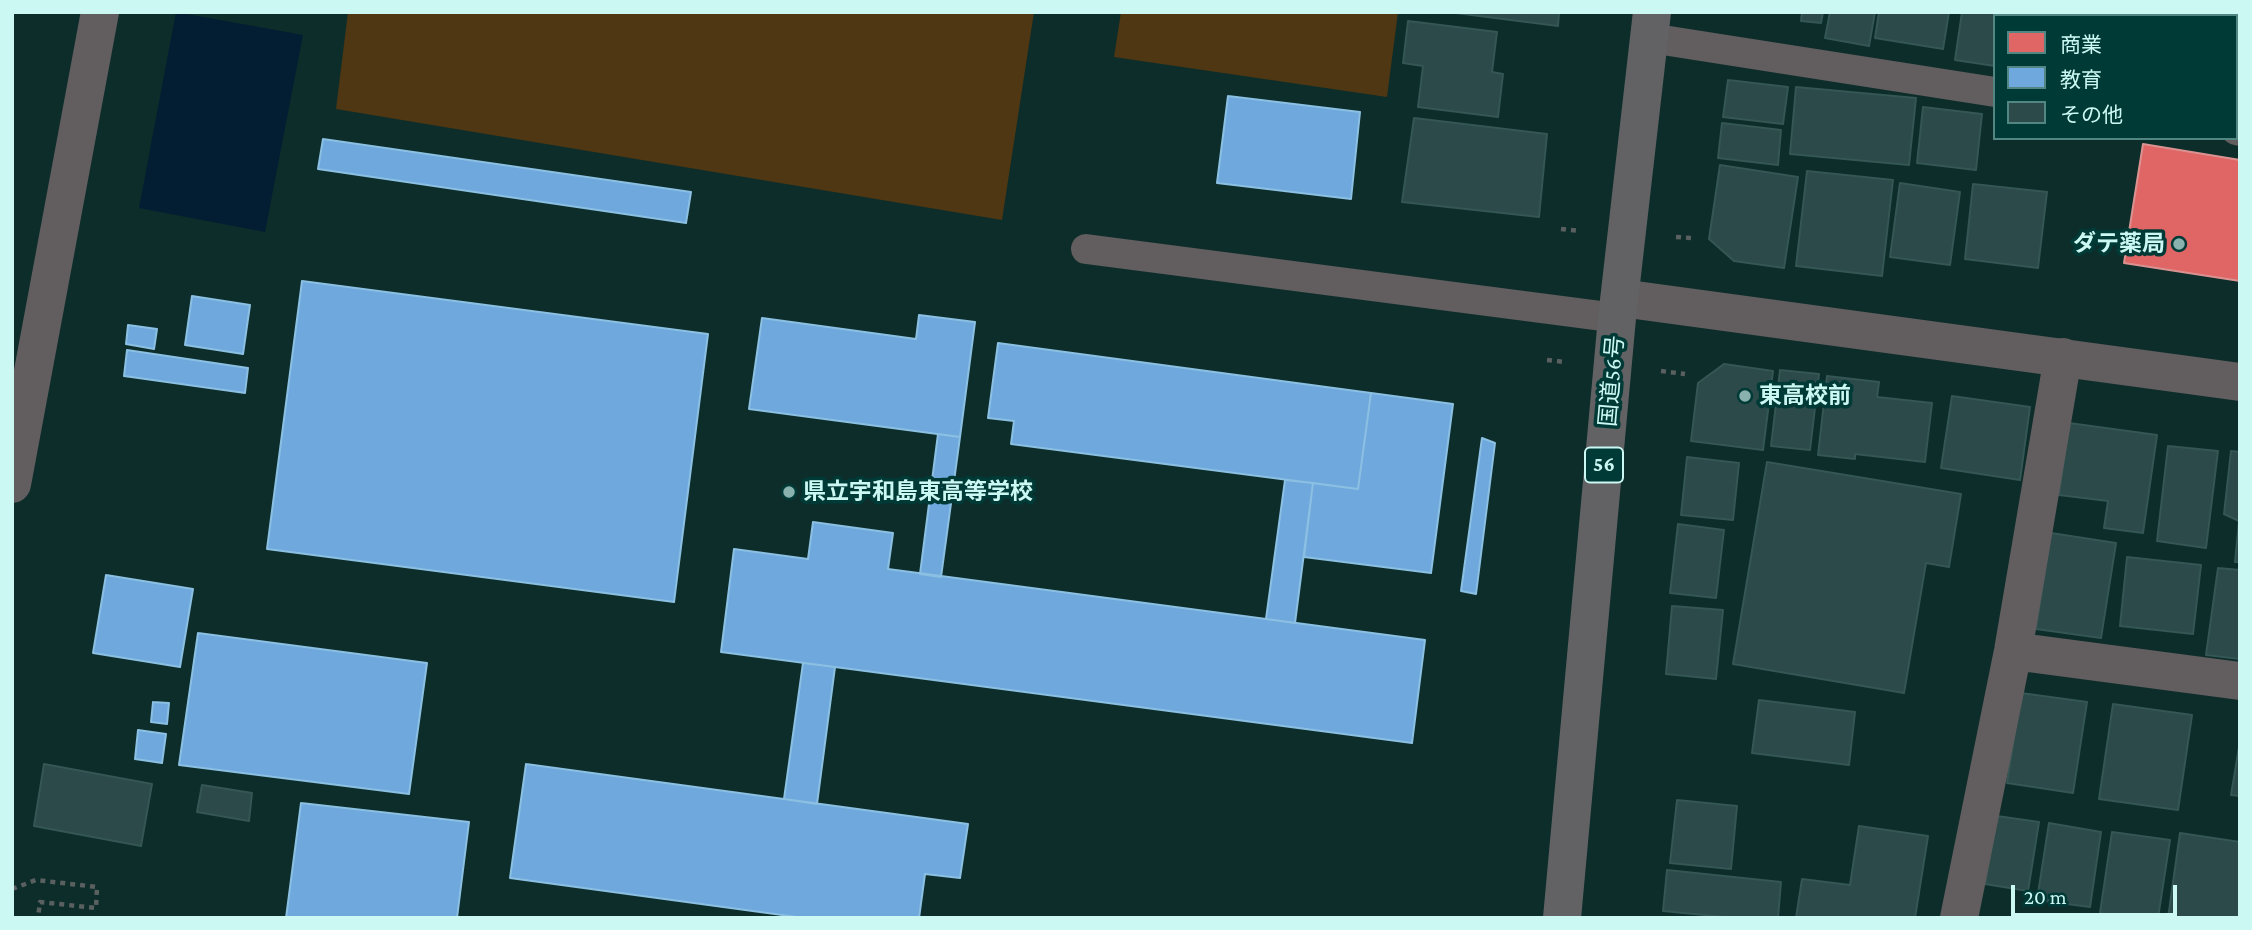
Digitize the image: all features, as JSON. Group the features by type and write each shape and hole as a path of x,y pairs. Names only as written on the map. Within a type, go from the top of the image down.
{"highway":[{"name":"国道56号","path":"1562,918 1619,308 1651,25"}],"street":[{"path":"12,484 100,12"},
{"path":"1619,308 2063,357 2240,382"},
{"path":"1960,918 2013,651 2063,357"},
{"path":"2013,651 2240,681"}],"lane":[{"path":"1651,25 1993,92"},
{"path":"1086,249 1619,308"}],"path":[{"path":"12,889 36,880 97,887 96,908 40,902 38,918"}],"shaded area":[{"path":"348,12 1034,12 1002,220 336,109"},
{"path":"1121,12 1398,12 1387,97 1114,57"}],"water":[{"path":"176,12 303,35 265,232 139,208"}],"building: 商業":[{"path":"2143,144 2240,160 2240,281 2124,263"}],"building: 教育":[{"path":"1228,96 1360,112 1351,199 1217,183"},
{"path":"323,139 691,192 686,223 318,169"},
{"path":"302,281 708,334 674,602 267,549"},
{"path":"192,296 250,305 243,354 185,345"},
{"path":"919,315 975,322 960,437 749,409 762,318 916,339"},
{"path":"128,325 157,329 154,349 126,344"},
{"path":"998,343 1371,393 1358,489 1011,444 1014,421 988,418"},
{"path":"127,350 248,368 245,393 124,376"},
{"path":"1371,393 1453,404 1431,573 1304,557 1313,483 1358,489"},
{"path":"938,434 960,437 941,577 920,574"},
{"path":"1482,438 1495,443 1476,594 1461,591"},
{"path":"1285,480 1313,483 1295,623 1266,619"},
{"path":"813,522 893,533 888,569 1425,640 1412,743 721,652 734,549 808,559"},
{"path":"106,575 193,589 180,667 93,653"},
{"path":"198,633 427,663 409,794 179,765"},
{"path":"803,663 835,667 817,804 784,799"},
{"path":"153,702 169,703 167,724 151,722"},
{"path":"138,730 166,734 162,763 135,759"},
{"path":"526,764 968,824 960,878 925,874 919,918 804,918 510,878"},
{"path":"301,803 469,822 457,918 286,918"}],"building: その他":[{"path":"1448,12 1559,12 1558,26"},
{"path":"1802,12 1823,12 1821,23 1801,21"},
{"path":"1830,12 1875,12 1869,46 1825,38"},
{"path":"1879,12 1949,12 1943,49 1875,38"},
{"path":"1962,12 2074,14 1993,14 1993,66 1955,60"},
{"path":"1408,21 1497,32 1492,72 1503,74 1498,117 1418,107 1423,66 1403,63"},
{"path":"1728,80 1788,87 1783,124 1723,117"},
{"path":"1796,87 1916,98 1909,165 1790,154"},
{"path":"1923,107 1982,114 1976,170 1917,163"},
{"path":"1414,118 1547,134 1539,217 1402,202"},
{"path":"1722,123 1781,130 1778,165 1718,158"},
{"path":"1720,165 1798,177 1784,268 1734,261 1709,239"},
{"path":"1807,171 1893,180 1882,276 1796,266"},
{"path":"1900,183 1960,192 1950,265 1890,257"},
{"path":"1973,184 2047,192 2038,268 1965,259"},
{"path":"1724,364 1773,371 1763,450 1691,441 1698,383"},
{"path":"1780,370 1819,374 1810,450 1771,446"},
{"path":"1827,376 1879,382 1877,397 1932,403 1925,462 1855,454 1855,459 1818,455"},
{"path":"1952,396 2030,407 2020,480 1941,468"},
{"path":"2069,423 2157,435 2143,533 2104,528 2108,501 2059,495"},
{"path":"2168,446 2218,451 2206,548 2157,541"},
{"path":"2231,451 2240,452 2240,562 2235,562 2239,521 2224,514"},
{"path":"1687,457 1739,463 1733,520 1681,515"},
{"path":"1767,462 1961,494 1949,567 1926,563 1904,693 1733,664"},
{"path":"1678,524 1724,530 1716,598 1670,593"},
{"path":"2051,533 2116,543 2101,638 2036,629"},
{"path":"2127,557 2201,565 2193,634 2120,626"},
{"path":"2218,568 2240,570 2240,659 2206,655"},
{"path":"1672,606 1723,610 1716,679 1666,674"},
{"path":"2021,693 2087,702 2073,793 2007,783"},
{"path":"1759,700 1855,712 1849,765 1752,753"},
{"path":"2113,704 2192,715 2178,810 2099,799"},
{"path":"2240,741 2240,796 2231,795"},
{"path":"44,764 152,784 141,846 34,826"},
{"path":"202,785 252,793 249,821 197,812"},
{"path":"1677,800 1737,806 1731,869 1670,863"},
{"path":"1997,816 2039,822 2028,891 1985,884"},
{"path":"2049,823 2101,832 2090,907 2037,900"},
{"path":"1859,826 1928,836 1915,918 1796,918 1802,879 1850,885"},
{"path":"2112,832 2170,840 2158,918 2131,918 2100,913"},
{"path":"2180,833 2240,842 2240,918 2168,918"},
{"path":"1667,870 1781,882 1778,918 1735,918 1663,911"}],"place":[{"name":"ダテ薬局","path":"2179,244"},
{"name":"東高校前","path":"1745,396"},
{"name":"県立宇和島東高等学校","path":"789,492"}]}
